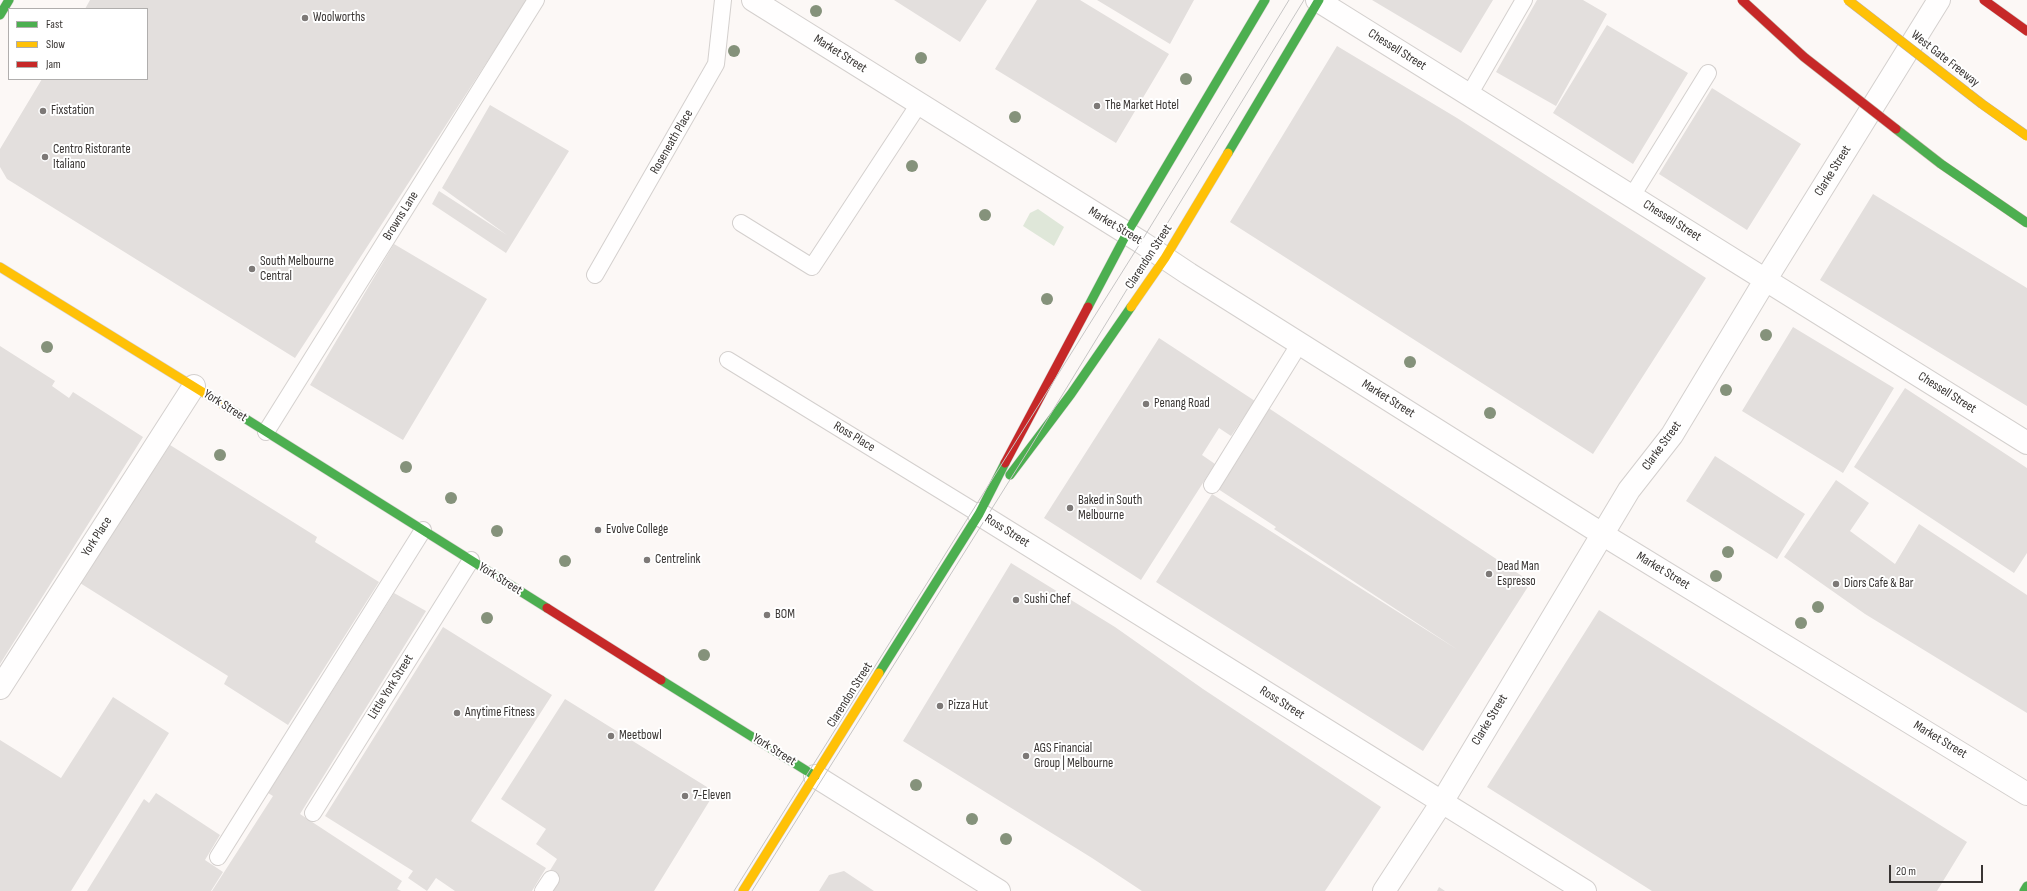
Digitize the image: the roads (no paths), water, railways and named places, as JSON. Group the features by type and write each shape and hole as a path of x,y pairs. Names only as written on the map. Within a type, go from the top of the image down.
{"main road":[{"path":"0,15 9,0"},
{"name":"Clarendon Street","path":"743,891 979,514 1127,233 1265,0"},
{"name":"Clarendon Street","path":"979,514 1071,394 1165,258 1318,0"},
{"path":"1742,0 1804,57 1940,164 2027,223"},
{"name":"West Gate Freeway","path":"1848,0 1982,104 2027,136"},
{"path":"1984,0 2027,31"},
{"name":"York Street","path":"0,267 194,386 815,776"},
{"path":"2024,891 2027,886"}],"street":[{"name":"Market Street","path":"753,0 1127,233 1602,534 2027,794"},
{"name":"Chessell Street","path":"1318,0 2027,443"},
{"name":"Clarke Street","path":"1384,891 1442,802 1629,490 1672,435 1766,279 1939,0"},
{"name":"York Place","path":"0,688 194,386"},
{"name":"Ross Street","path":"979,514 1585,891"},
{"name":"York Street","path":"815,776 999,891"}],"lane":[{"name":"Browns Lane","path":"266,432 536,0"},
{"name":"Roseneath Place","path":"595,275 716,64 723,0"},
{"path":"1469,95 1524,0"},
{"path":"1632,196 1708,73"},
{"path":"741,222 812,267 919,104"},
{"path":"1212,485 1300,344"},
{"name":"Ross Place","path":"728,360 979,514"},
{"path":"218,857 423,530"},
{"name":"Little York Street","path":"312,813 470,560"}],"tram line":[{"path":"734,891 1141,242 1289,0"},
{"path":"752,891 1028,451 1304,0"}],"place":[{"name":"Woolworths","path":"305,18"},
{"name":"The Market Hotel","path":"1097,106"},
{"name":"Fixstation","path":"43,111"},
{"name":"Centro Ristorante Italiano","path":"45,157"},
{"name":"South Melbourne Central","path":"252,269"},
{"name":"Penang Road","path":"1146,404"},
{"name":"Baked in South Melbourne","path":"1070,508"},
{"name":"Evolve College","path":"598,530"},
{"name":"Centrelink","path":"647,560"},
{"name":"Dead Man Espresso","path":"1489,574"},
{"name":"Diors Cafe & Bar","path":"1836,584"},
{"name":"Sushi Chef","path":"1016,600"},
{"name":"BOM","path":"767,615"},
{"name":"Pizza Hut","path":"940,706"},
{"name":"Anytime Fitness","path":"457,713"},
{"name":"Meetbowl","path":"611,736"},
{"name":"AGS Financial Group | Melbourne","path":"1026,756"},
{"name":"7-Eleven","path":"685,796"}]}
